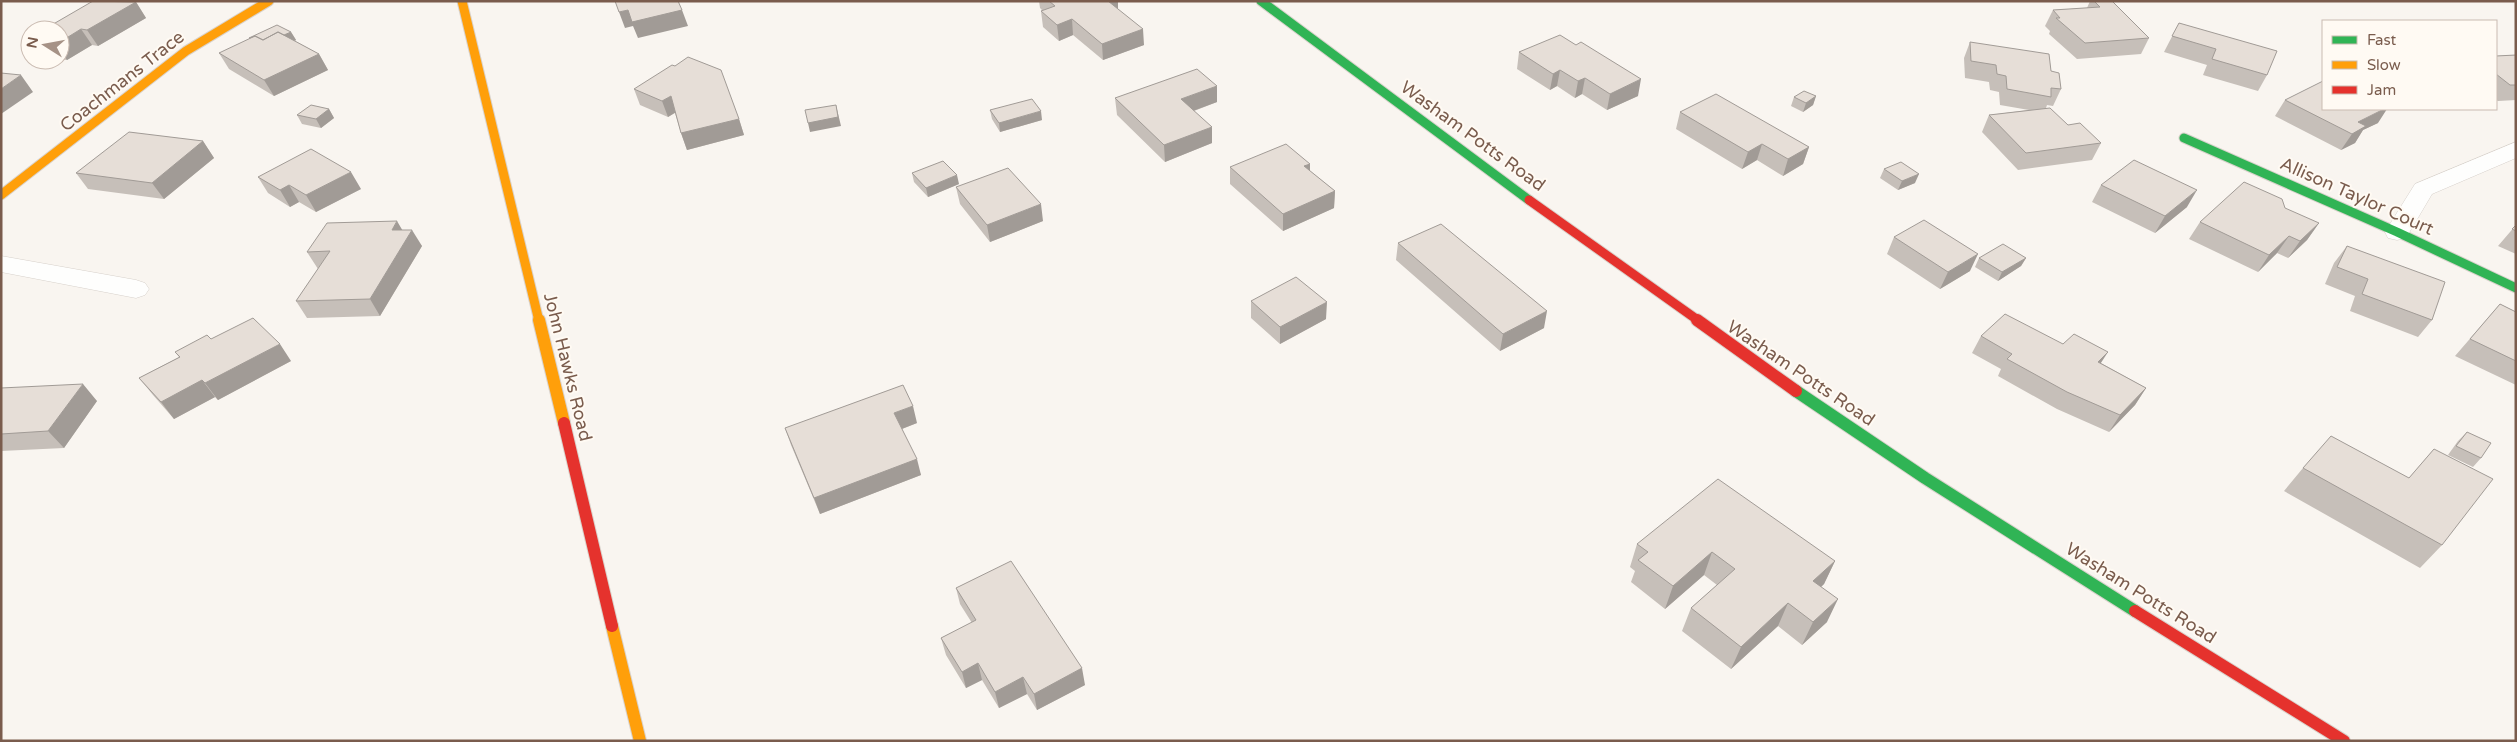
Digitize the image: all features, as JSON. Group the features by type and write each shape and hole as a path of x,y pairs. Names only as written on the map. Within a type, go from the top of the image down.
{"street":[{"name":"Coachmans Trace","path":"1,195 186,51 269,1"},
{"name":"John Hawks Road","path":"462,1 640,741"},
{"name":"Washam Potts Road","path":"1261,1 1678,310 1790,388 2031,544 2344,741"},
{"name":"Allison Taylor Court","path":"2184,138 2397,232 2516,288"},
{"path":"2397,232 2423,189 2516,149"},
{"path":"1,264 136,289"}],"building":[{"path":"93,1 136,2 87,30 81,29 70,36 70,20 60,20"},
{"path":"615,1 678,1 682,10 632,22 628,10 619,12"},
{"path":"1049,1 1108,1 1143,29 1102,44 1072,19 1057,25 1041,11 1055,6"},
{"path":"2094,1 2112,1 2149,38 2085,43 2056,18 2060,18 2053,10 2100,7"},
{"path":"2179,23 2277,51 2267,75 2212,59 2216,49 2172,36"},
{"path":"277,25 291,32 284,35 278,32 263,40 255,36 249,38"},
{"path":"278,32 319,54 264,80 219,53 255,36 263,40"},
{"path":"1560,35 1576,45 1581,42 1641,79 1610,94 1585,78 1578,81 1560,70 1553,74 1519,52"},
{"path":"1970,42 2049,54 2051,71 2059,73 2061,89 2051,88 2051,97 2007,89 2006,76 1997,74 1996,65 1971,61"},
{"path":"2516,55 2516,85 2510,85 2497,75 2497,56"},
{"path":"688,57 721,70 739,119 681,133 671,96 662,101 634,89"},
{"path":"1197,69 1217,86 1181,99 1212,127 1164,145 1115,98"},
{"path":"1,73 21,75 1,89"},
{"path":"2322,82 2322,110 2382,110 2358,122 2366,126 2352,134 2285,100"},
{"path":"1804,91 1816,96 1806,103 1794,97"},
{"path":"1716,94 1809,147 1788,159 1762,144 1748,152 1680,112"},
{"path":"1032,99 1041,111 999,123 990,110"},
{"path":"311,105 329,109 316,119 297,115"},
{"path":"836,105 838,117 808,123 805,110"},
{"path":"2050,108 2068,125 2080,123 2101,143 2026,153 1989,115"},
{"path":"129,132 203,141 152,183 76,173"},
{"path":"1286,144 1310,164 1304,166 1335,191 1283,214 1230,167"},
{"path":"311,149 351,172 306,195 289,185 280,190 258,177"},
{"path":"2134,160 2197,190 2165,216 2101,185"},
{"path":"943,161 957,175 926,188 912,173"},
{"path":"1901,162 1919,174 1902,181 1884,169"},
{"path":"1008,168 1041,204 987,225 956,187"},
{"path":"2244,182 2282,199 2285,208 2319,223 2300,241 2289,236 2269,255 2200,222"},
{"path":"1924,220 1978,254 1948,272 1894,237"},
{"path":"397,221 392,230 412,230 370,299 296,301 330,251 307,252 327,223"},
{"path":"1441,224 1547,311 1503,334 1398,243"},
{"path":"2003,244 2026,258 2002,272 1979,258"},
{"path":"2347,246 2445,282 2432,320 2362,294 2368,279 2337,267"},
{"path":"1296,277 1327,302 1280,327 1251,301"},
{"path":"2500,304 2516,312 2516,361 2470,339"},
{"path":"2005,314 2063,344 2074,334 2108,352 2098,362 2146,388 2120,415 2067,392 2007,359 2012,354 1981,336"},
{"path":"253,318 280,344 205,383 202,380 161,402 139,378 180,357 175,352 207,335 211,339"},
{"path":"83,384 48,431 1,434 1,388"},
{"path":"903,385 913,406 894,413 917,459 814,498 785,428"},
{"path":"2467,432 2491,443 2481,458 2456,446"},
{"path":"2331,436 2409,478 2434,449 2493,479 2442,545 2303,468"},
{"path":"1718,479 1835,561 1813,581 1838,599 1813,622 1788,603 1741,647 1691,608 1735,569 1712,552 1673,586 1638,560 1648,552 1637,544"},
{"path":"1011,561 1082,668 1034,694 1023,677 995,692 978,663 962,672 941,638 976,620 956,588"}],"traffic: fast":[{"path":"1261,1 1529,200"},
{"path":"2184,138 2397,232 2516,288"},
{"path":"1796,391 1925,478 2135,611"}],"traffic: slow":[{"path":"1,195 186,51 269,1"},
{"path":"462,1 564,423"},
{"path":"612,626 640,741"}],"traffic: jam":[{"path":"1529,200 1796,391"},
{"path":"564,423 612,626"},
{"path":"2135,611 2344,741"}]}
